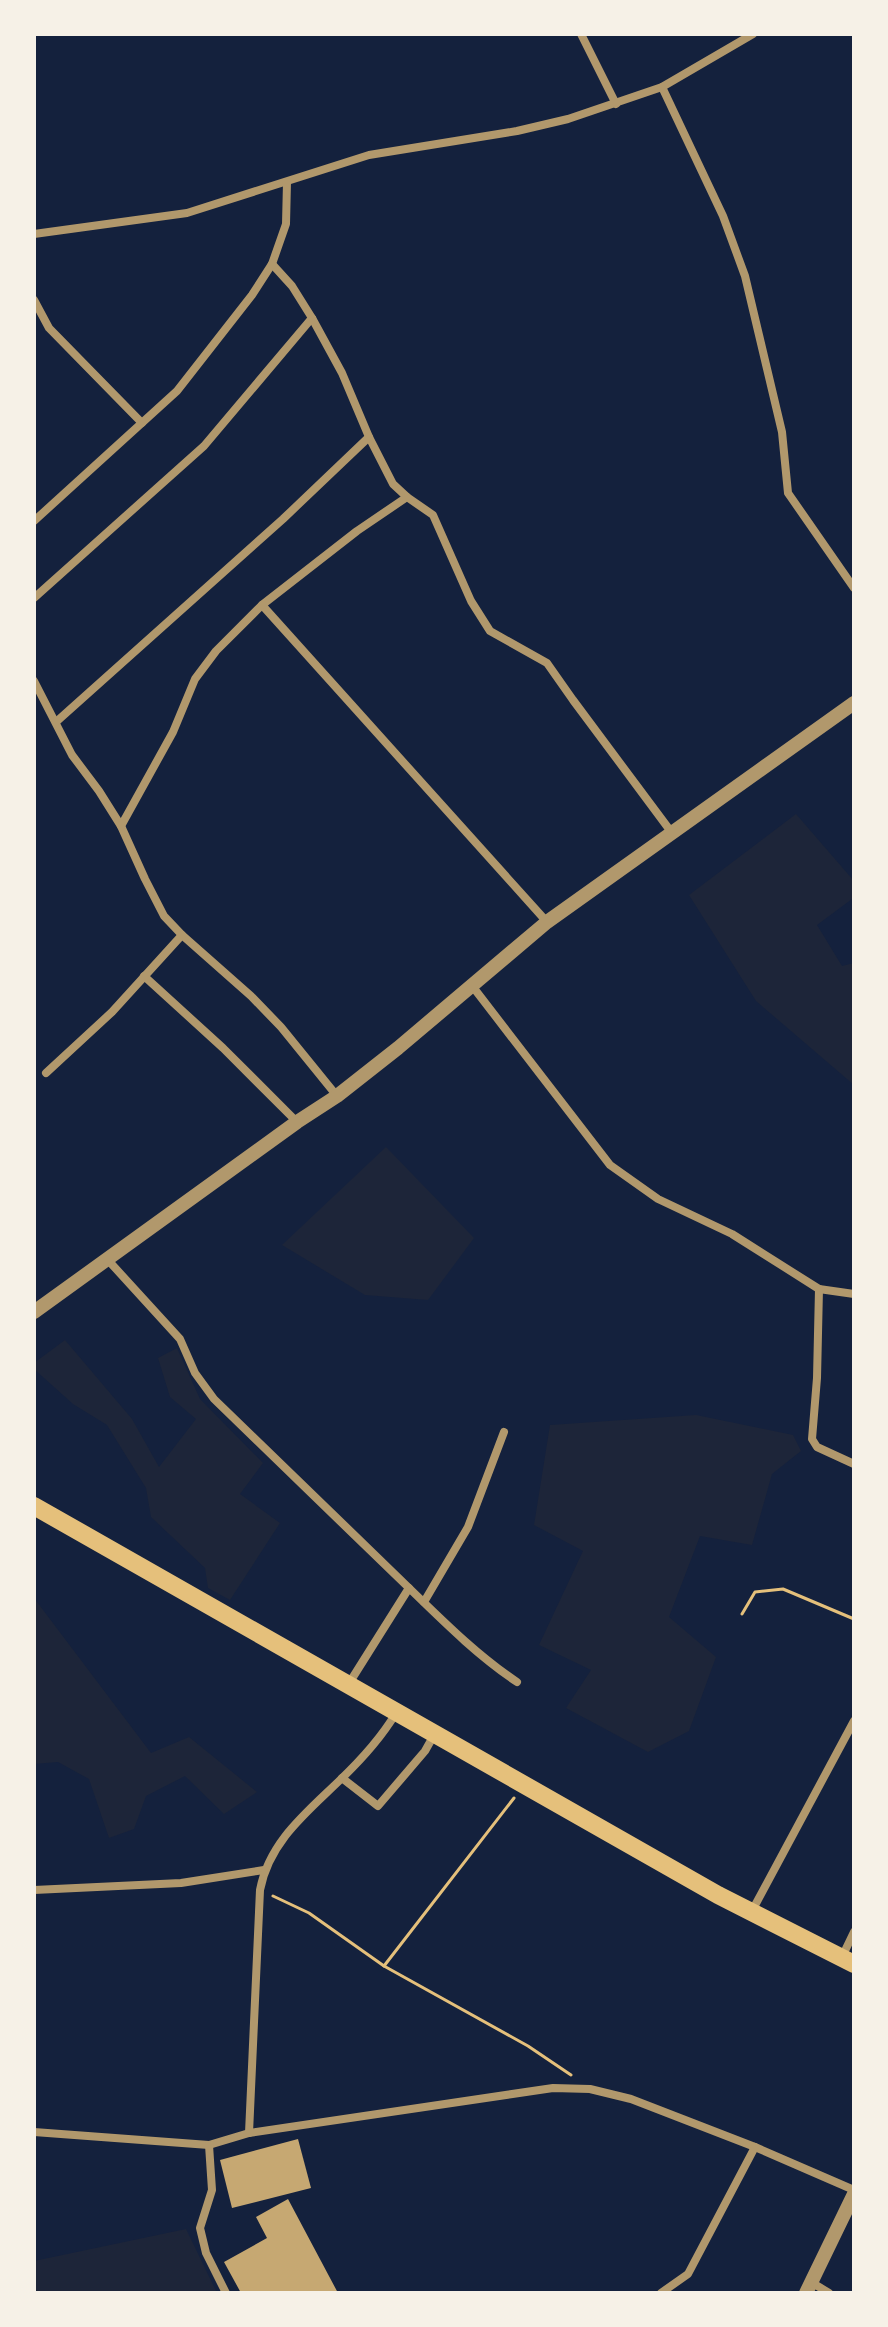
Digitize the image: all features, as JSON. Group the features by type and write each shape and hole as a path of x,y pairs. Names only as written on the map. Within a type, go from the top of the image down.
{"main road":[{"path":"34,1506 523,1786 751,1912 848,1961"}],"street":[{"path":"581,34 616,104"},
{"path":"34,234 187,213 369,155 517,131 616,104 662,87 753,34"},
{"path":"662,87 723,216 745,276 782,432 788,493 854,588"},
{"path":"34,521 177,391 252,295 272,264 286,224 287,182"},
{"path":"272,264 292,286 312,318 342,373 393,484 433,515 471,601 490,631 547,663 672,833"},
{"path":"34,300 49,328 142,423"},
{"path":"34,598 204,446 312,318"},
{"path":"56,722 283,519 369,437"},
{"path":"121,826 173,732 195,679 216,651 262,605 357,531 407,497"},
{"path":"262,605 547,922"},
{"path":"35,687 72,755 121,826 164,916 251,996 337,1096"},
{"path":"34,1312 337,1096 473,987 547,922 854,703"},
{"path":"46,1073 112,1012 182,935"},
{"path":"144,976 223,1048 297,1122"},
{"path":"473,987 610,1165 658,1199 732,1234 819,1289 854,1294"},
{"path":"107,1259 180,1339 195,1373 214,1399 486,1661 517,1682"},
{"path":"819,1289 812,1439 817,1447 854,1464"},
{"path":"424,1602 468,1527 504,1432"},
{"path":"347,1686 409,1588"},
{"path":"249,2133 260,1890 264,1870 294,1824 342,1778 387,1728 396,1713"},
{"path":"751,1912 854,1721"},
{"path":"342,1778 378,1806 425,1751 434,1735"},
{"path":"34,1890 181,1883 264,1870"},
{"path":"848,1961 854,1932"},
{"path":"34,2132 209,2145 249,2133 553,2088 590,2089 631,2099 755,2147 854,2192 809,2288 829,2293"},
{"path":"209,2145 212,2190 200,2228 206,2253 226,2293"},
{"path":"665,2292 688,2274 755,2147"}],"path":[{"path":"742,1614 755,1592 783,1589 854,1619"},
{"path":"384,1966 523,1786"},
{"path":"260,1890 309,1913 384,1966 528,2046 590,2089"}],"shaded area":[{"path":"796,814 854,881 852,899 817,925 842,966 854,963 854,1085 756,1001 689,895"},
{"path":"386,1147 474,1238 428,1300 365,1295 282,1245"},
{"path":"65,1340 132,1419 159,1467 196,1419 170,1397 158,1358 177,1348 200,1399 263,1463 240,1494 280,1523 230,1600 208,1588 205,1568 151,1517 146,1488 107,1425 73,1404 34,1369 34,1363"},
{"path":"696,1415 793,1435 801,1451 772,1474 752,1545 700,1536 669,1617 716,1657 689,1731 648,1752 566,1708 591,1670 539,1645 583,1551 534,1525 550,1425"},
{"path":"34,1598 151,1753 189,1737 257,1792 224,1814 185,1776 146,1796 134,1829 109,1838 89,1779 58,1762 34,1764"},
{"path":"186,2229 217,2293 34,2293 34,2261"}],"building":[{"path":"298,2139 311,2188 232,2208 220,2160"},
{"path":"288,2199 338,2293 241,2293 224,2262 267,2238 256,2217"}]}
